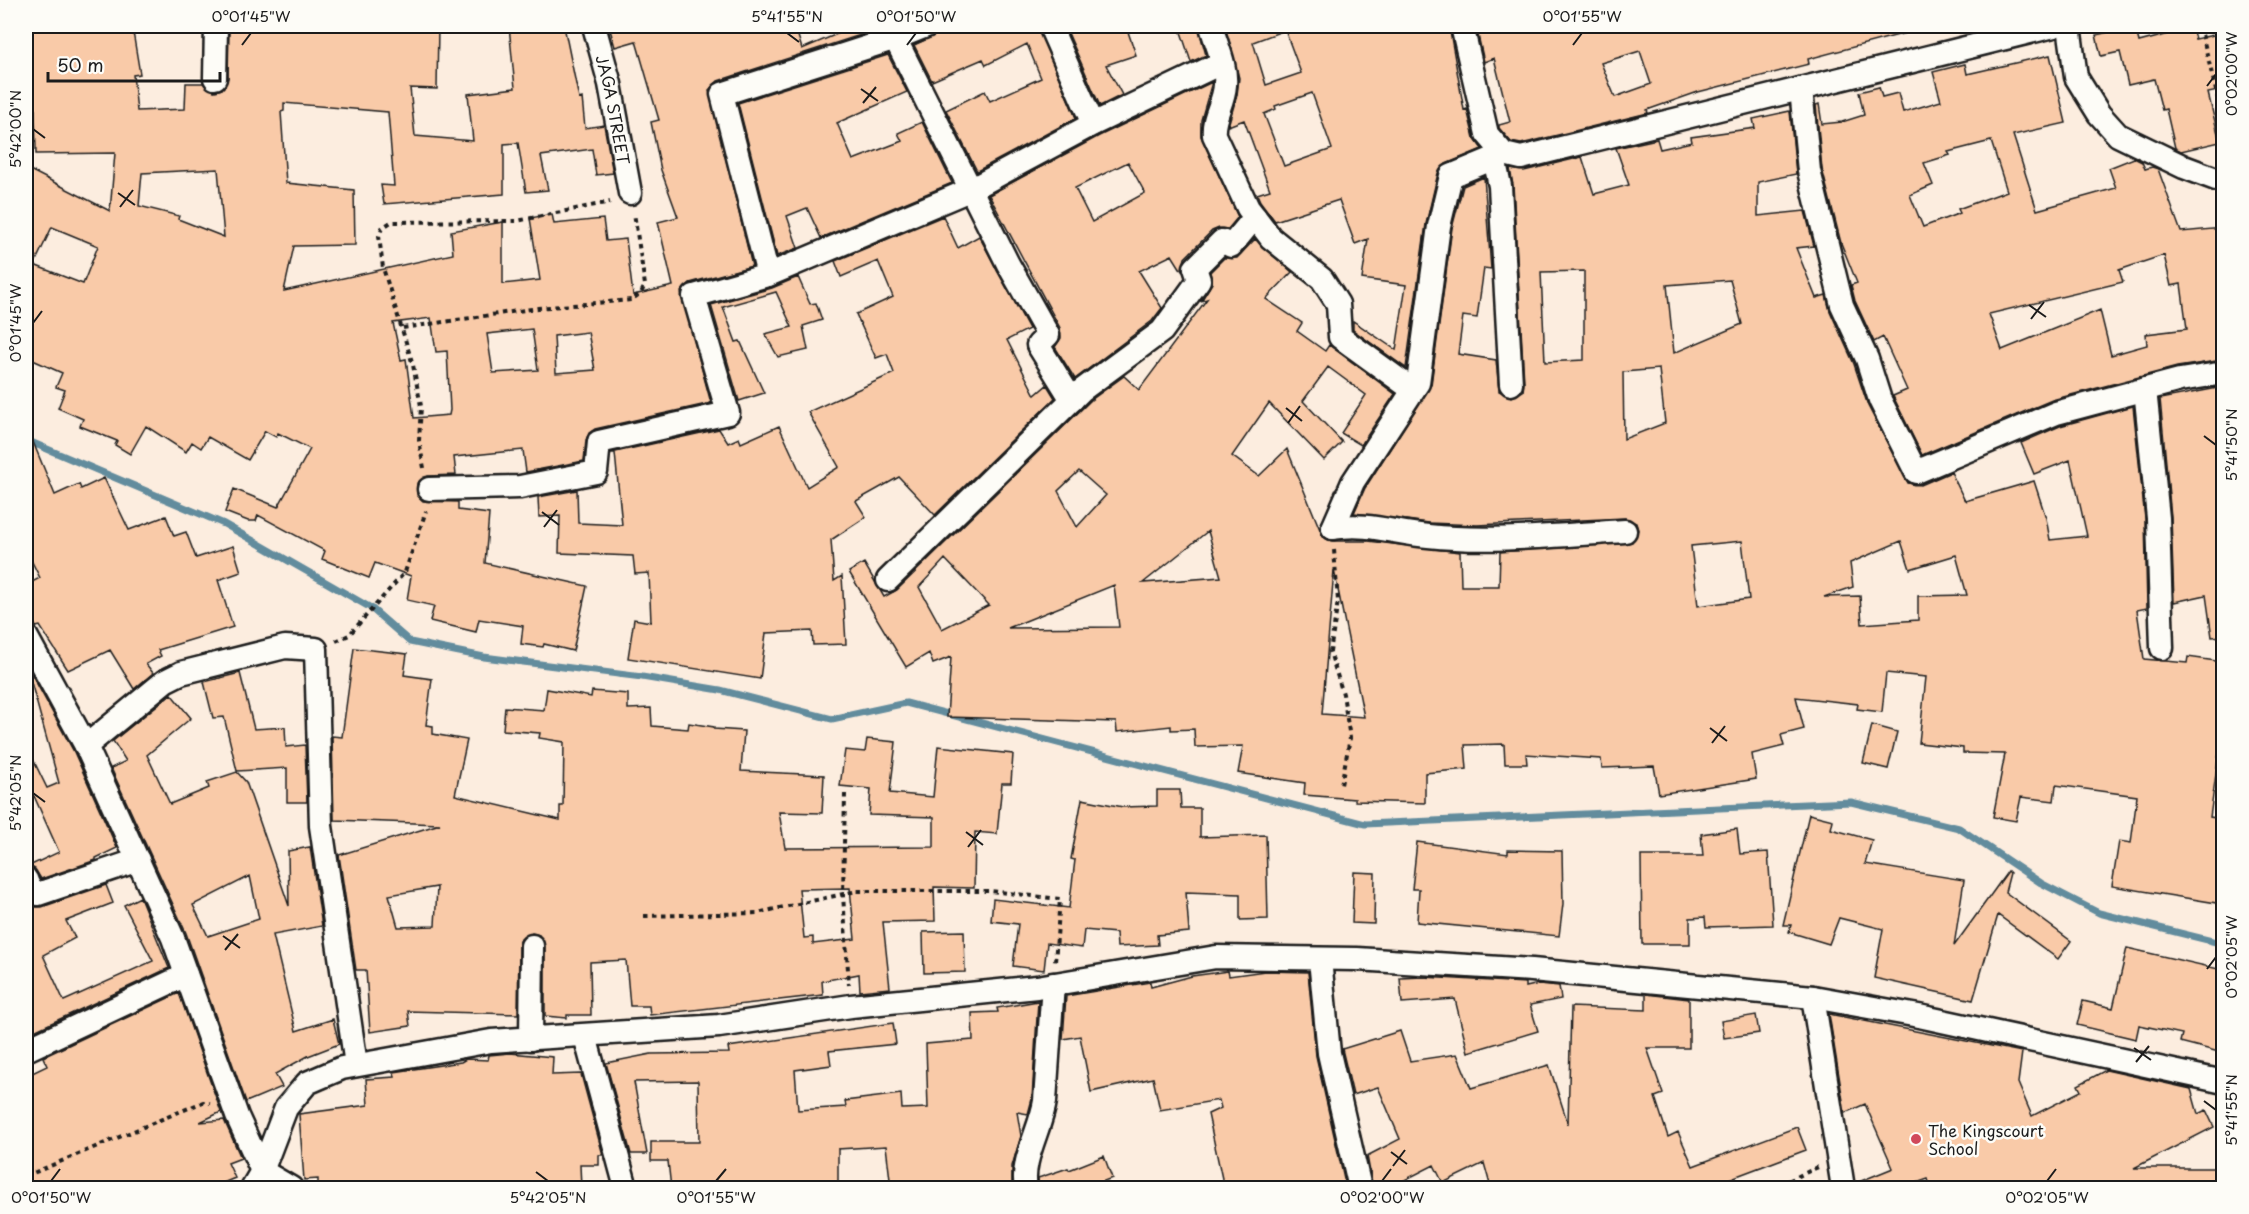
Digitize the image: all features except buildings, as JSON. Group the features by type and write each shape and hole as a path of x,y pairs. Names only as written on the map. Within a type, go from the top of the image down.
{"street":[{"path":"215,78 216,26"},
{"name":"JAGA STREET","path":"594,26 610,84 630,193"},
{"path":"768,275 722,94 893,32 926,26"},
{"path":"1050,26 1093,124"},
{"path":"1210,26 1226,77 1225,88 1213,125 1214,135 1248,208 1271,238 1322,279 1338,304 1340,338 1413,390"},
{"path":"1462,26 1487,134 1499,156 1511,384"},
{"path":"1333,528 1353,482 1418,382 1439,226 1451,177 1499,156 1521,158 2054,26"},
{"path":"2069,26 2076,77 2099,114 2118,135 2184,167 2223,182"},
{"path":"893,32 1008,264 1048,335 1038,345 1072,400"},
{"path":"429,489 520,487 596,472 599,442 728,413 694,296 768,275 972,189 1093,124 1221,63"},
{"path":"1801,89 1809,171 1842,305 1867,358 1880,400 1916,472 2056,413 2145,389 2223,373"},
{"path":"888,580 1072,400 1162,331 1199,280 1195,268 1222,241 1231,246 1255,217"},
{"path":"2145,389 2158,519 2162,648"},
{"path":"1333,528 1356,524 1439,537 1527,537 1625,531"},
{"path":"26,636 86,746 138,860 186,975 232,1101 257,1180"},
{"path":"86,746 165,681 181,673 285,647 316,649 322,834 356,1065"},
{"path":"26,879 29,886 38,894 138,860"},
{"path":"531,1039 532,946"},
{"path":"257,1180 286,1108 307,1083 356,1065 491,1041 719,1026 851,1006 1053,984 1216,957 1320,959 1532,970 1814,997 1919,1016 2223,1082"},
{"path":"1320,959 1329,1053 1360,1188"},
{"path":"26,1050 186,975"},
{"path":"1026,1188 1026,1168 1042,1119 1045,1101 1053,984"},
{"path":"1814,997 1843,1188"},
{"path":"585,1036 626,1188"},
{"path":"257,1180 291,1188"}],"path":[{"path":"2200,26 2223,123"},
{"path":"349,635 405,572 424,519 429,489 419,441 421,406 403,328 383,268 379,236 382,228 391,222 517,221 618,201 630,193 645,285 641,293 631,300 538,308 403,328"},
{"path":"1333,528 1338,601 1330,652 1344,694 1350,738 1341,785"},
{"path":"845,794 843,895 851,1006"},
{"path":"644,916 757,912 857,891 990,891 1060,899 1053,984"},
{"path":"26,1176 203,1102 218,1104 232,1101"},
{"path":"1773,1188 1838,1157"}],"waterway":[{"path":"26,440 224,524 371,608 410,642 484,657 642,677 720,690 832,719 906,703 1365,824 1851,802 1959,828 2041,883 2099,913 2224,944"}],"place":[{"name":"The Kingscourt School","path":"1916,1139"}]}
